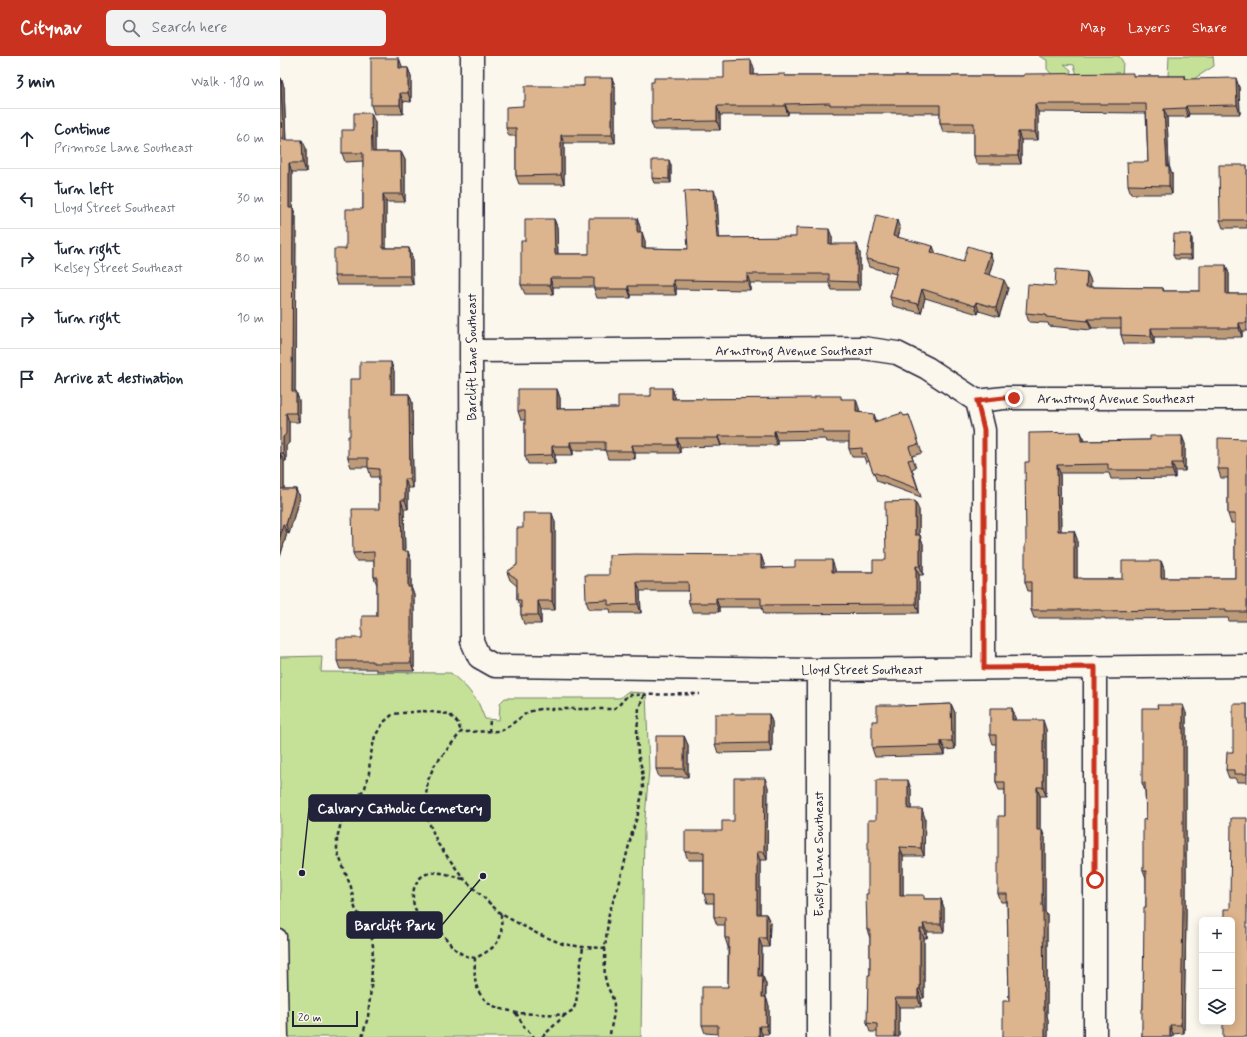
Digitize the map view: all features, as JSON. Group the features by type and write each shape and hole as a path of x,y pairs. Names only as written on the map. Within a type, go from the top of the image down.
{"street":[{"name":"Barclift Lane Southeast","path":"472,56 472,641 479,657"},
{"name":"Armstrong Avenue Southeast","path":"471,351 863,348 897,353 927,368 977,401 1004,398 1247,398"},
{"path":"977,401 984,430 984,668"},
{"name":"Lloyd Street Southeast","path":"479,657 495,666 818,670 1247,666"},
{"path":"1095,667 1095,1037"},
{"name":"Ensley Lane Southeast","path":"818,670 818,1037"}],"lane":[{"path":"280,936 282,1037"}],"path":[{"path":"461,732 489,732 505,729 528,712 540,709 613,709 618,706 628,695 700,694"},
{"path":"610,1037 614,1005 610,989 607,984 605,970 609,913 619,885 638,814 643,788 642,769 638,755 638,732 639,708 644,695"},
{"path":"362,1037 369,1010 373,946 371,934 355,908 350,887 337,851 337,838 342,819 365,788 375,736 384,722 393,714 422,711 449,714 458,723 461,732"},
{"path":"489,732 490,720"},
{"path":"461,732 434,766 428,780 426,807 428,820 438,844 464,879 501,914 538,934 563,944 606,948"},
{"path":"464,879 439,872 422,876 416,884 412,896 413,905 418,915 438,930 447,939 452,948 465,957 475,958 487,953 496,944 501,934 501,914"},
{"path":"542,1037 565,1014 573,1010 576,1003 583,947"},
{"path":"475,958 474,973 478,991 484,1000 500,1008 516,1013 565,1014"},
{"path":"516,1013 525,1028 534,1037"}],"green space":[{"path":"1039,56 1119,56 1123,62 1122,78 1077,75 1074,65 1064,64 1071,70 1069,81 1058,81 1047,69 1047,60"},
{"path":"1169,56 1213,56 1214,66 1189,82 1168,76"},
{"path":"322,656 321,672 451,673 467,688 478,702 485,719 499,720 500,703 505,698 620,698 627,692 646,693 649,769 644,830 641,1037 280,1037 280,657"}],"building":[{"path":"371,58 399,58 399,68 408,68 408,93 400,93 400,105 371,105"},
{"path":"751,60 751,75 1024,76 1024,74 1133,73 1133,76 1185,76 1185,79 1236,78 1237,105 1186,106 1185,108 1164,109 1167,166 1169,166 1169,186 1128,185 1127,162 1148,162 1146,104 1035,104 1035,132 1018,132 1018,156 974,156 974,123 940,123 940,105 830,105 830,103 785,104 785,106 717,106 717,121 651,122 651,82 654,82 654,78 724,78 724,61"},
{"path":"280,78 283,140 302,140 303,163 289,163 289,208 293,208 292,391 296,391 296,413 286,413 286,434 283,437 283,453 280,453"},
{"path":"584,78 612,78 612,135 561,135 561,175 516,176 516,128 506,128 506,107 523,106 523,101 525,101 525,86 584,86"},
{"path":"354,113 371,113 372,152 401,152 402,194 383,194 383,248 409,248 410,276 334,276 334,249 346,249 346,209 363,209 363,153 342,153 342,130 354,130"},
{"path":"652,160 669,160 669,179 652,178"},
{"path":"1219,165 1247,165 1247,220 1220,220"},
{"path":"714,190 717,238 796,237 796,228 829,229 829,244 857,244 857,282 829,281 829,274 747,274 747,281 673,280 673,286 628,286 628,289 594,289 594,278 550,278 550,285 521,285 521,241 525,241 525,219 554,219 555,254 589,254 589,218 637,218 637,232 642,232 642,248 688,249 684,191"},
{"path":"876,215 897,220 893,236 933,246 931,252 963,262 968,246 990,253 984,273 1004,280 996,308 976,302 975,306 922,289 918,304 890,297 898,266 866,259"},
{"path":"1174,234 1191,234 1190,255 1173,255"},
{"path":"1200,265 1226,265 1226,294 1247,294 1247,323 1239,323 1239,328 1151,328 1151,336 1121,335 1121,319 1088,319 1088,321 1046,317 1046,315 1026,313 1028,284 1055,286 1056,269 1087,272 1086,287 1163,288 1163,291 1200,291"},
{"path":"360,362 391,362 391,394 409,394 410,479 405,479 405,500 401,500 402,551 408,551 408,587 411,587 411,663 337,661 337,638 362,638 362,616 377,616 377,577 374,577 374,552 353,553 352,509 379,509 379,469 368,468 368,458 348,458 348,436 350,436 350,379 360,379"},
{"path":"651,388 672,388 672,399 815,398 815,396 841,396 841,399 856,399 856,412 874,414 874,422 902,413 904,416 909,415 919,444 909,447 913,459 908,460 918,489 873,472 866,453 862,454 862,448 849,449 849,433 823,433 823,430 774,431 774,436 677,438 677,445 632,445 632,451 605,451 605,442 570,442 570,446 552,446 552,455 525,456 525,411 518,411 518,389 557,389 557,409 618,408 618,396 651,396"},
{"path":"1081,432 1081,441 1150,440 1150,436 1182,436 1182,463 1172,463 1172,470 1108,470 1108,464 1057,465 1058,531 1074,531 1074,578 1082,579 1122,579 1122,561 1161,561 1161,578 1235,578 1235,514 1228,514 1228,469 1218,469 1218,438 1247,439 1247,612 1226,612 1226,609 1102,611 1031,610 1031,582 1025,582 1025,462 1029,462 1029,433"},
{"path":"280,489 296,489 286,525 283,524 280,537"},
{"path":"915,501 915,535 920,535 920,566 916,566 916,604 761,605 761,598 716,598 716,603 689,603 688,582 637,582 638,604 608,605 608,600 586,601 585,575 609,575 609,555 761,555 761,568 795,567 795,560 832,560 832,572 873,572 873,560 886,560 885,502"},
{"path":"523,513 552,513 552,601 538,601 538,615 521,615 521,600 517,600 517,579 507,572 517,565 517,528 523,528"},
{"path":"951,704 952,741 941,741 941,746 872,748 872,721 877,721 877,705 904,706"},
{"path":"1233,704 1247,704 1247,774 1234,774 1234,770 1226,770 1227,752 1233,752"},
{"path":"1157,705 1183,705 1183,907 1181,1025 1170,1025 1170,1037 1142,1037 1144,907 1146,907 1146,871 1143,871 1143,820 1146,819 1145,783 1142,783 1142,708 1158,708"},
{"path":"990,708 1012,708 1012,720 1043,720 1043,787 1037,787 1037,830 1042,830 1045,1037 1003,1037 1003,1001 1009,1001 1007,894 998,894 998,816 1005,816 1005,782 996,782 996,735 990,735"},
{"path":"715,714 769,714 769,743 715,744"},
{"path":"656,736 684,736 684,769 656,769"},
{"path":"734,778 765,778 764,852 757,852 757,914 766,914 766,938 759,938 758,976 763,976 762,997 766,997 766,1026 759,1026 759,1037 718,1037 718,1025 702,1025 702,987 728,987 729,938 725,938 725,917 714,917 714,894 704,894 704,852 685,852 685,831 722,831 722,821 734,821"},
{"path":"876,780 908,780 908,809 922,809 921,848 900,847 900,895 924,895 924,899 941,899 941,924 923,924 924,929 920,929 920,989 918,989 918,998 895,998 895,1037 877,1037 877,1024 867,1023 868,975 870,975 870,930 867,930 866,894 868,894 868,820 876,820"},
{"path":"1231,818 1247,818 1247,1037 1223,1037 1223,1025 1235,1025 1235,917 1224,917 1224,909 1230,909"}],"place":[{"name":"Calvary Catholic Cemetery","path":"302,873"},
{"name":"Barclift Park","path":"483,876"}],"route":[{"path":"1014,398 977,401 984,430 984,668 1095,667 1095,880"}]}
